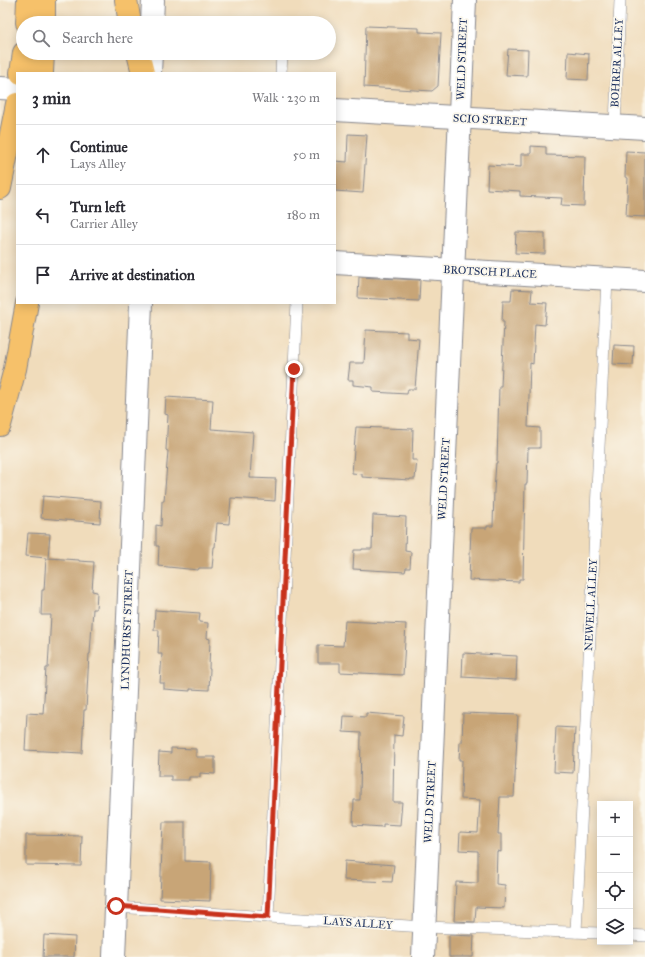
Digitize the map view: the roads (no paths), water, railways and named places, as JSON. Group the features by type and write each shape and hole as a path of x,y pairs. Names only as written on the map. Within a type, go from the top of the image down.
{"highway":[{"path":"27,16 28,0"},
{"path":"44,0 44,16"},
{"path":"126,0 129,16"},
{"path":"21,72 23,60"},
{"path":"42,60 42,72"},
{"path":"140,60 143,72"},
{"path":"0,188 16,109"},
{"path":"0,425 15,369 27,304"}],"street":[{"path":"152,16 153,0"},
{"name":"WELD STREET","path":"423,957 464,0"},
{"path":"150,72 151,60"},
{"path":"0,88 16,89"},
{"name":"SCIO STREET","path":"336,110 645,128"},
{"name":"BROTSCH PLACE","path":"336,263 645,281"},
{"name":"LYNDHURST STREET","path":"114,957 141,304"}],"lane":[{"name":"BOHRER ALLEY","path":"615,126 620,0"},
{"path":"281,72 282,60"},
{"name":"NEWELL ALLEY","path":"576,932 607,279"},
{"path":"268,917 297,304"},
{"name":"LAYS ALLEY","path":"116,906 424,927 597,933"},
{"path":"633,935 645,936"}]}
